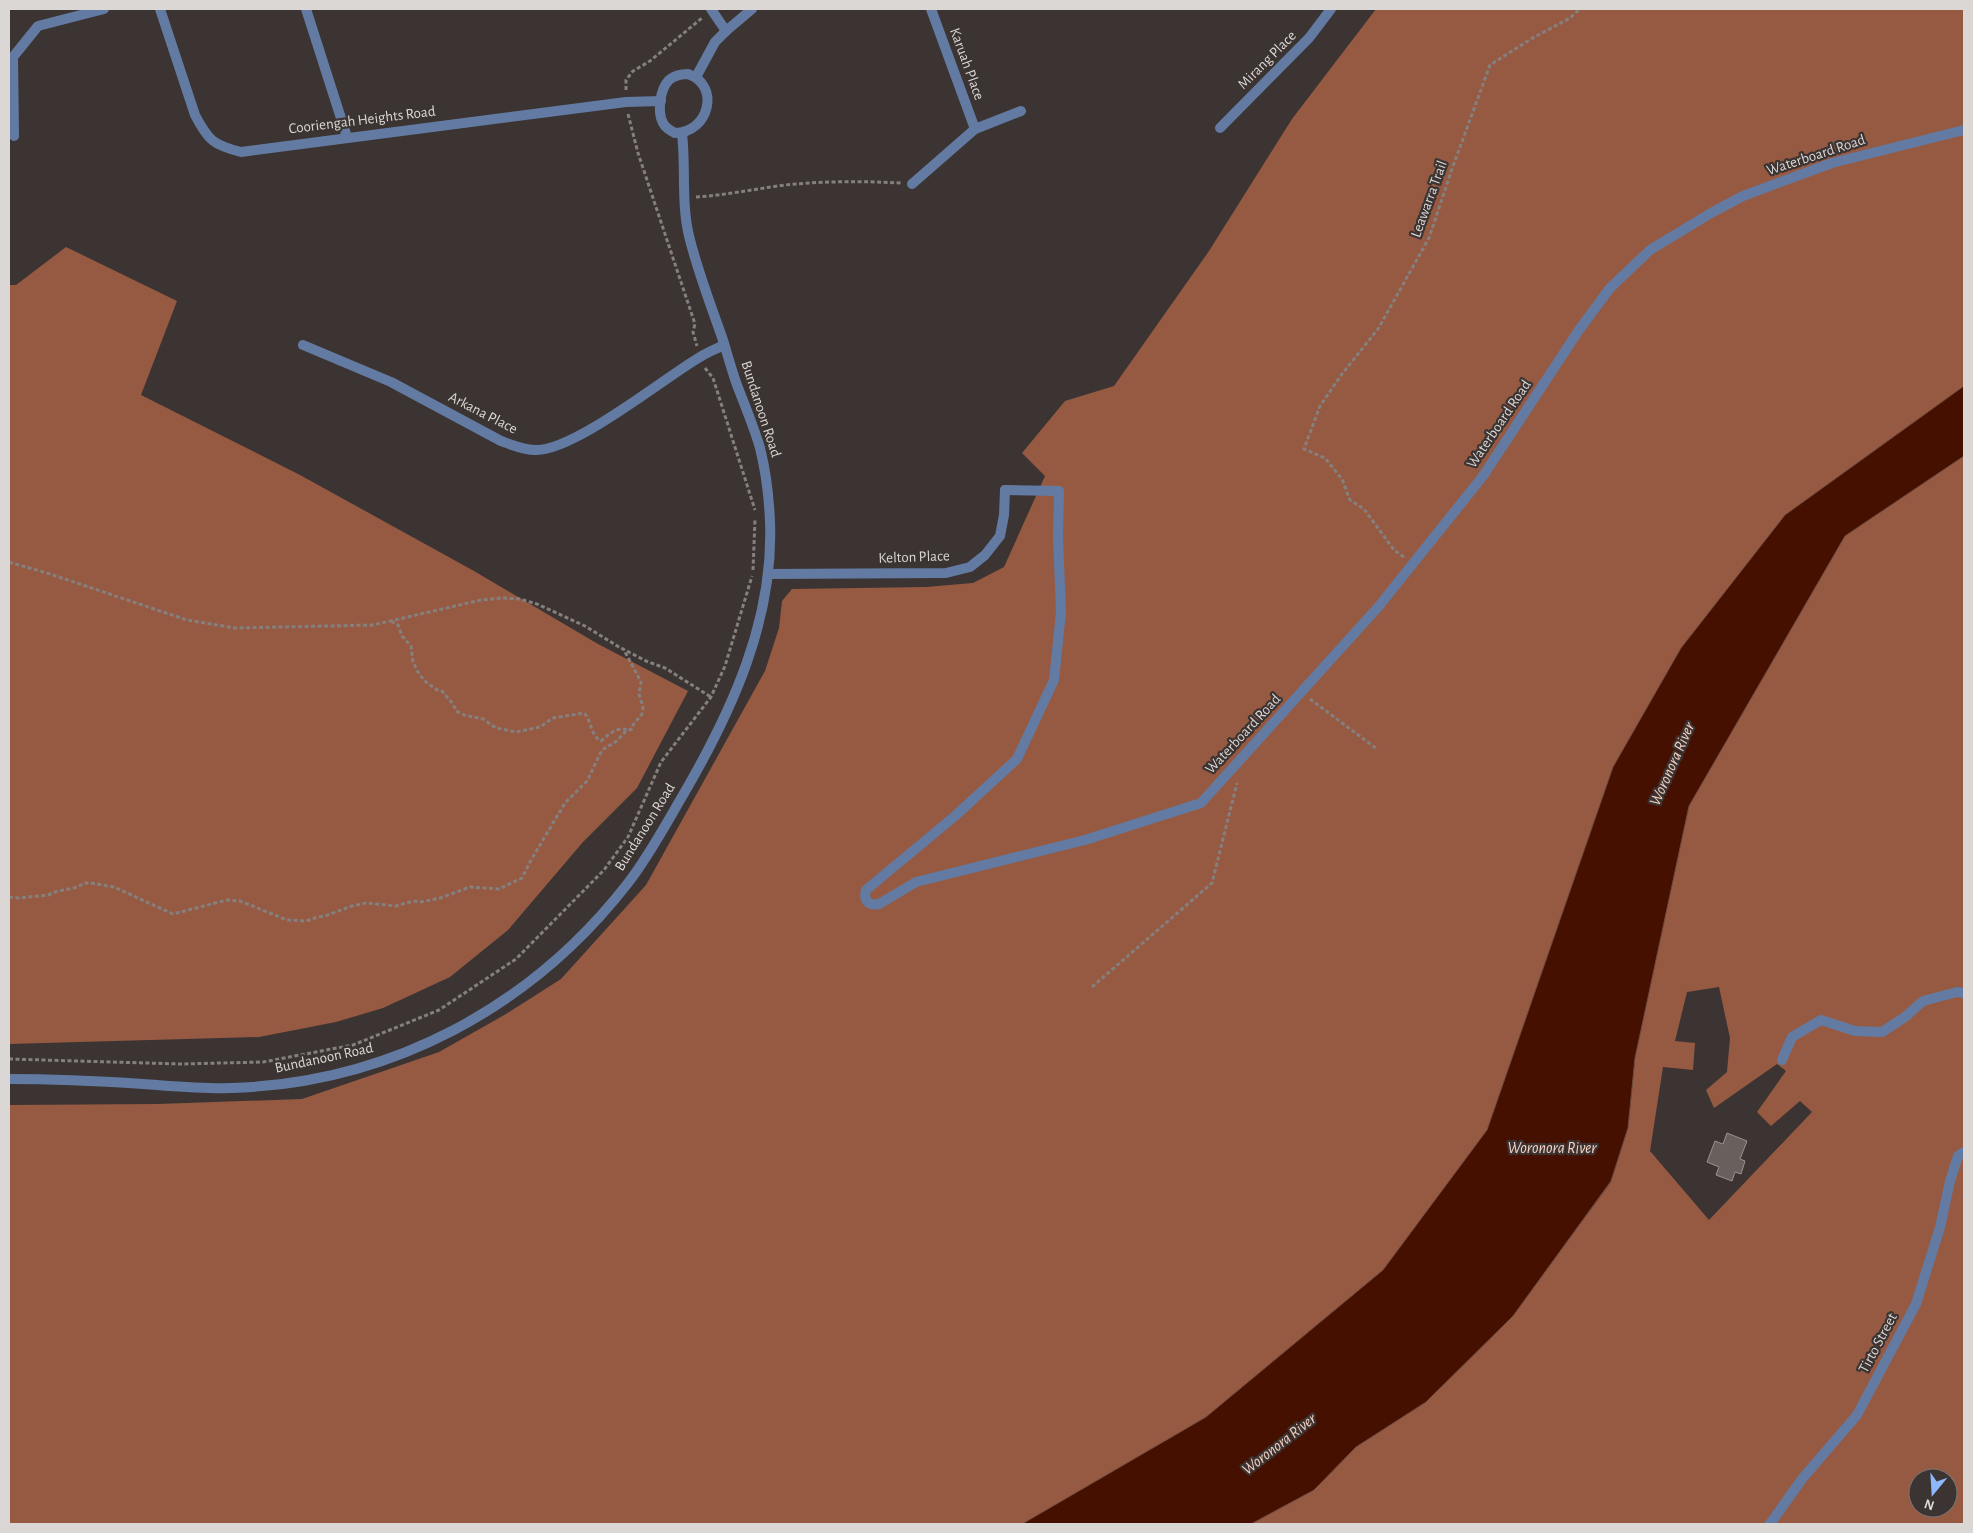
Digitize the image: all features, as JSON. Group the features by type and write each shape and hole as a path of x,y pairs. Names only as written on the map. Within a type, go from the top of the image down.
{"street":[{"path":"14,136 13,57 38,26 104,9"},
{"name":"Cooriengah Heights Road","path":"160,9 194,115 202,130 213,142 241,152 626,102 661,101"},
{"path":"306,9 347,137"},
{"path":"696,77 715,42 726,30 752,9"},
{"name":"Karuah Place","path":"931,9 975,130"},
{"name":"Mirang Place","path":"1220,128 1309,38 1331,9"},
{"path":"712,10 726,30"},
{"path":"688,74 696,77 705,86 707,94 707,104 698,125 690,131 682,133 675,133 663,124 660,114 661,101 669,81 678,75 688,74"},
{"path":"912,184 975,130 1021,111"},
{"name":"Waterboard Road","path":"1005,490 1059,491 1058,538 1061,612 1054,680 1017,759 955,816 866,890 864,897 867,902 873,905 879,904 916,882 1086,840 1200,803 1302,693 1379,606 1483,476 1579,330 1610,288 1650,250 1743,196 1832,163 1964,130"},
{"name":"Bundanoon Road","path":"9,1079 56,1079 229,1088 311,1079 353,1070 431,1042 471,1022 495,1006 543,971 578,938 630,881 696,772 727,714 751,651 760,618 768,574 770,546 770,517 760,447 724,345 689,236 683,198 684,148 682,133"},
{"name":"Arkana Place","path":"303,345 391,382 501,441 536,450 550,448 584,434 701,356 724,345"},
{"name":"Kelton Place","path":"768,574 946,573 970,567 985,555 1000,536 1004,515 1005,490"},
{"path":"1782,1060 1792,1037 1821,1020 1855,1031 1882,1032 1923,1001 1956,992 1964,993"},
{"name":"Tirto Street","path":"1770,1524 1802,1479 1857,1415 1916,1304 1940,1227 1950,1181 1958,1156 1964,1152"}],"path":[{"name":"Leawarra Trail","path":"1413,564 1394,550 1364,509 1350,500 1342,479 1324,458 1304,448 1320,406 1342,374 1378,329 1429,238 1490,65 1531,39 1570,18 1580,9"},
{"path":"9,1058 181,1064 263,1062 353,1046 439,1010 516,959 604,870 628,837 661,762 711,697 725,666 753,575 755,511 713,378 706,372 694,332 695,324 628,120 626,102 626,80 633,71 662,51 712,10"},
{"path":"683,198 723,195 785,185 868,181 912,184"},
{"path":"9,562 186,620 235,628 373,625 481,600 520,599 538,604 585,626 624,650 665,668 711,697"},
{"path":"390,621 398,625 402,636 411,646 413,662 419,674 426,682 437,690 442,691 453,704 456,711 464,715 483,719 496,728 516,732 540,726 553,718 584,713 588,717 594,734 601,741 612,731 618,729 629,730"},
{"path":"9,897 19,898 48,895 78,887 84,883 91,883 114,887 173,914 227,900 240,901 287,920 306,921 366,903 396,906 413,901 421,902 440,898 470,888 499,889 522,878 530,860 564,803 587,782 602,750 617,741 642,714 641,682 624,650"},
{"path":"1302,693 1377,749"},
{"path":"1092,987 1212,884 1244,755"}],"shaded area":[{"path":"1376,9 1964,9 1964,386 1785,515 1681,648 1613,767 1487,1130 1383,1270 1206,1417 1087,1488 1022,1524 9,1524 9,1105 158,1104 302,1099 439,1052 506,1014 561,979 646,885 765,671 779,628 782,601 792,589 926,587 973,583 1004,567 1045,476 1022,453 1065,401 1114,386 1209,251 1292,119"},
{"path":"66,247 177,301 141,395 300,475 474,571 598,644 688,691 637,788 583,842 508,930 450,977 383,1008 336,1022 259,1037 9,1044 9,285 16,285"},
{"path":"1964,456 1964,1524 1251,1524 1314,1490 1356,1447 1426,1402 1513,1316 1611,1182 1628,1128 1635,1058 1688,806 1845,536","holes":["1719,987 1730,1038 1727,1072 1706,1090 1714,1108 1777,1064 1786,1071 1757,1112 1771,1126 1800,1101 1812,1112 1709,1220 1650,1151 1663,1067 1693,1070 1695,1043 1675,1041 1687,992"]}],"water":[{"name":"Woronora River","path":"1964,386 1964,456 1845,536 1689,806 1635,1058 1628,1128 1611,1181 1513,1316 1426,1402 1356,1447 1314,1490 1251,1524 1022,1524 1206,1417 1383,1270 1487,1130 1613,767 1681,648 1785,515"}],"building":[{"path":"1727,1133 1747,1141 1740,1159 1745,1161 1741,1174 1735,1172 1732,1181 1716,1175 1719,1167 1707,1162 1715,1141 1723,1144"}]}
